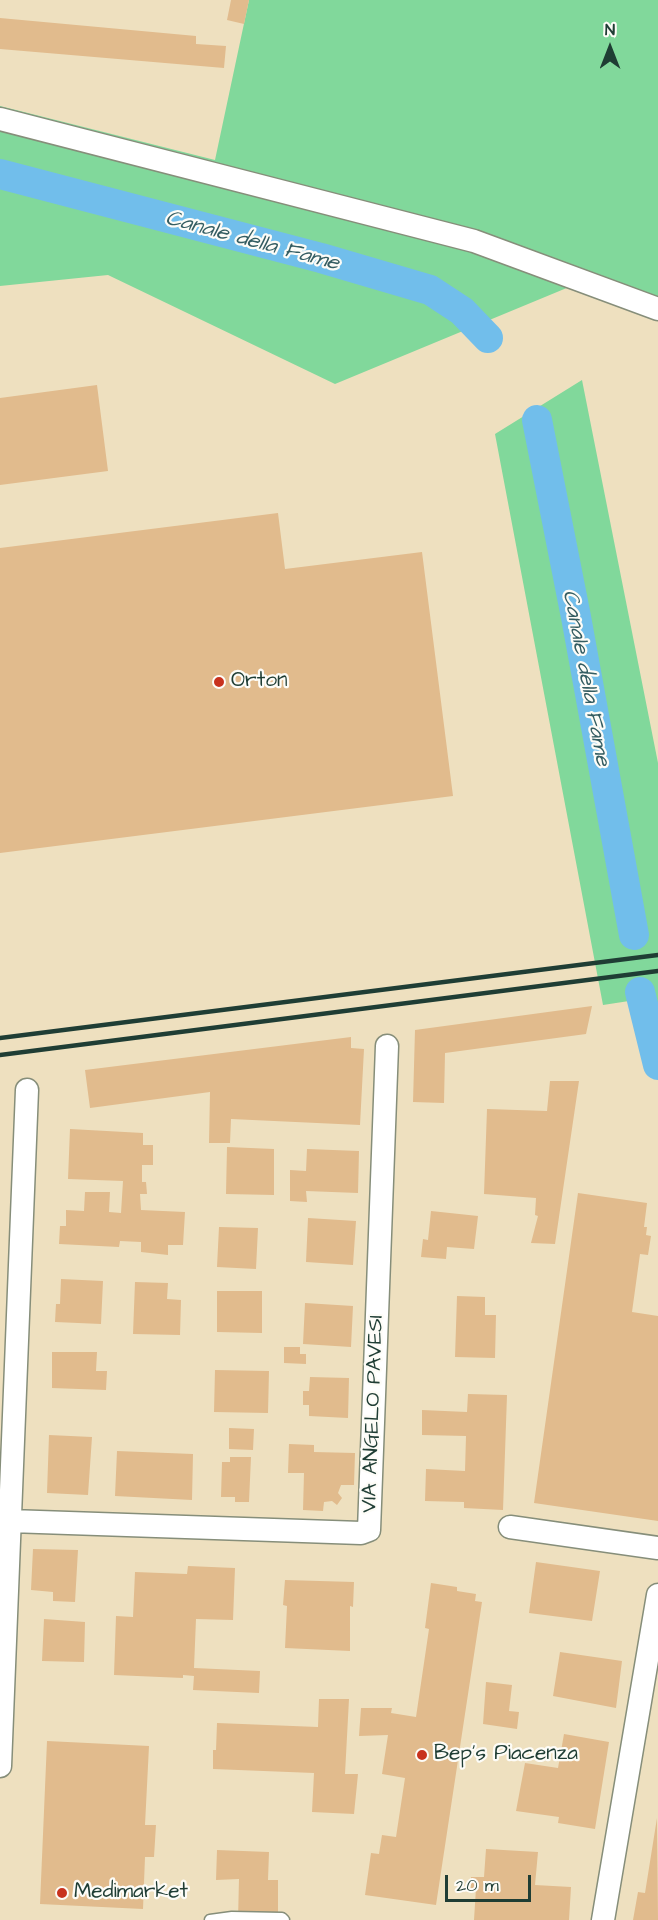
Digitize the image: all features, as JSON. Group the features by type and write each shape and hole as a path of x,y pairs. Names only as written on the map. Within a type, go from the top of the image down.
{"street":[{"path":"0,119 474,241 658,309"},
{"name":"VIA ANGELO PAVESI","path":"10,1521 362,1533 369,1530 387,1046"},
{"path":"0,1766 27,1090"},
{"path":"510,1527 658,1548"},
{"path":"603,1920 658,1595"}],"lane":[{"path":"210,1920 232,1917 282,1918 284,1920"}],"green space":[{"path":"249,0 658,0 658,309 586,280 335,384 108,275 0,286 0,106 215,160"},
{"path":"582,380 658,763 658,1006 655,997 603,1005 495,434"}],"building":[{"path":"231,0 249,0 244,24 227,20"},
{"path":"0,18 196,36 196,44 226,46 224,68 0,49"},
{"path":"97,385 108,471 0,485 0,398"},
{"name":"Orton","path":"278,513 285,569 422,552 453,796 0,853 0,548"},
{"path":"592,1006 586,1034 445,1053 444,1103 413,1102 415,1030"},
{"path":"351,1037 351,1048 364,1049 360,1125 231,1119 230,1143 209,1143 210,1092 90,1108 85,1070"},
{"path":"550,1081 579,1081 555,1244 531,1243 538,1216 535,1215 536,1198 484,1194 487,1109 547,1111"},
{"path":"70,1129 143,1133 143,1145 153,1145 153,1165 142,1165 142,1182 146,1182 147,1194 140,1194 141,1210 185,1212 183,1245 168,1245 168,1255 141,1252 141,1242 120,1241 119,1247 59,1244 60,1226 66,1226 66,1210 84,1211 85,1192 110,1192 109,1212 121,1213 123,1181 68,1179"},
{"path":"227,1147 274,1149 274,1195 226,1194"},
{"path":"307,1149 359,1151 358,1193 306,1191 307,1202 290,1201 290,1170 306,1171"},
{"path":"578,1193 647,1203 644,1227 647,1227 646,1235 651,1236 648,1255 640,1254 632,1312 658,1316 658,1521 534,1503"},
{"path":"431,1211 478,1216 474,1249 447,1247 446,1259 421,1257 423,1239 428,1240"},
{"path":"308,1218 356,1221 353,1265 306,1262"},
{"path":"219,1227 258,1228 256,1269 217,1267"},
{"path":"61,1279 103,1281 101,1324 55,1322 56,1304 60,1304"},
{"path":"135,1282 168,1283 167,1299 181,1300 180,1335 133,1334"},
{"path":"217,1291 262,1291 262,1333 217,1332"},
{"path":"457,1296 485,1297 485,1315 496,1315 495,1358 455,1357"},
{"path":"305,1303 353,1306 351,1347 303,1344"},
{"path":"284,1347 300,1347 300,1354 306,1354 306,1364 284,1363"},
{"path":"52,1352 97,1352 96,1371 107,1371 106,1390 52,1388"},
{"path":"215,1370 269,1371 268,1413 214,1412"},
{"path":"310,1377 349,1378 348,1418 309,1416 309,1405 303,1405 303,1391 309,1391"},
{"path":"468,1394 507,1395 503,1510 464,1508 464,1502 425,1501 426,1469 465,1471 466,1436 422,1435 422,1410 467,1412"},
{"path":"229,1428 254,1429 253,1450 229,1449"},
{"path":"49,1435 92,1437 88,1495 47,1493"},
{"path":"289,1444 314,1445 314,1452 355,1453 354,1485 341,1485 338,1493 342,1498 337,1505 332,1501 324,1502 323,1511 303,1510 304,1473 288,1473"},
{"path":"117,1451 193,1454 192,1500 115,1496"},
{"path":"230,1457 251,1457 249,1502 235,1502 235,1497 221,1497 222,1462 230,1462"},
{"path":"33,1549 78,1550 75,1602 53,1601 53,1592 31,1590"},
{"path":"536,1562 600,1571 592,1621 529,1613"},
{"path":"188,1566 235,1568 233,1620 196,1619 194,1668 260,1671 259,1693 193,1690 194,1676 183,1675 183,1678 114,1675 116,1616 133,1617 135,1572 187,1574"},
{"path":"285,1580 354,1582 353,1607 350,1606 350,1651 285,1648 287,1606 283,1605"},
{"name":"Bep's Piacenza","path":"431,1583 457,1587 457,1591 476,1594 475,1601 482,1602 436,1905 365,1895 371,1853 379,1854 382,1835 396,1837 405,1778 382,1774 388,1735 359,1736 361,1708 392,1708 391,1713 416,1717 429,1629 425,1628"},
{"path":"44,1619 85,1622 84,1662 42,1661"},
{"path":"560,1652 622,1661 616,1708 553,1696"},
{"path":"486,1682 512,1685 509,1711 519,1712 517,1729 483,1724"},
{"path":"319,1699 349,1699 345,1774 358,1774 354,1814 312,1812 314,1773 213,1769 217,1723 318,1727"},
{"path":"564,1734 609,1742 595,1829 558,1823 559,1817 516,1811 525,1763 558,1768"},
{"path":"47,1741 149,1746 145,1825 156,1825 154,1857 145,1857 143,1909 40,1904"},
{"path":"657,1818 658,1920 633,1920 638,1892 645,1893"},
{"path":"486,1849 538,1852 535,1885 571,1887 569,1920 474,1920 476,1888 471,1888 471,1877 484,1877"},
{"path":"217,1850 269,1852 268,1880 278,1880 278,1920 238,1920 239,1879 216,1880"}],"waterway":[{"name":"Canale della Fame","path":"0,174 321,258 430,290 462,311 488,338"},
{"name":"Canale della Fame","path":"537,420 576,617 634,935"},
{"name":"Canale della Fame","path":"640,992 658,1065"}],"railway":[{"path":"0,1038 658,955"},
{"path":"0,1055 658,971"}],"place":[{"name":"Orton","path":"219,682"},
{"name":"Bep's Piacenza","path":"422,1755"},
{"name":"Medimarket","path":"62,1893"}]}
